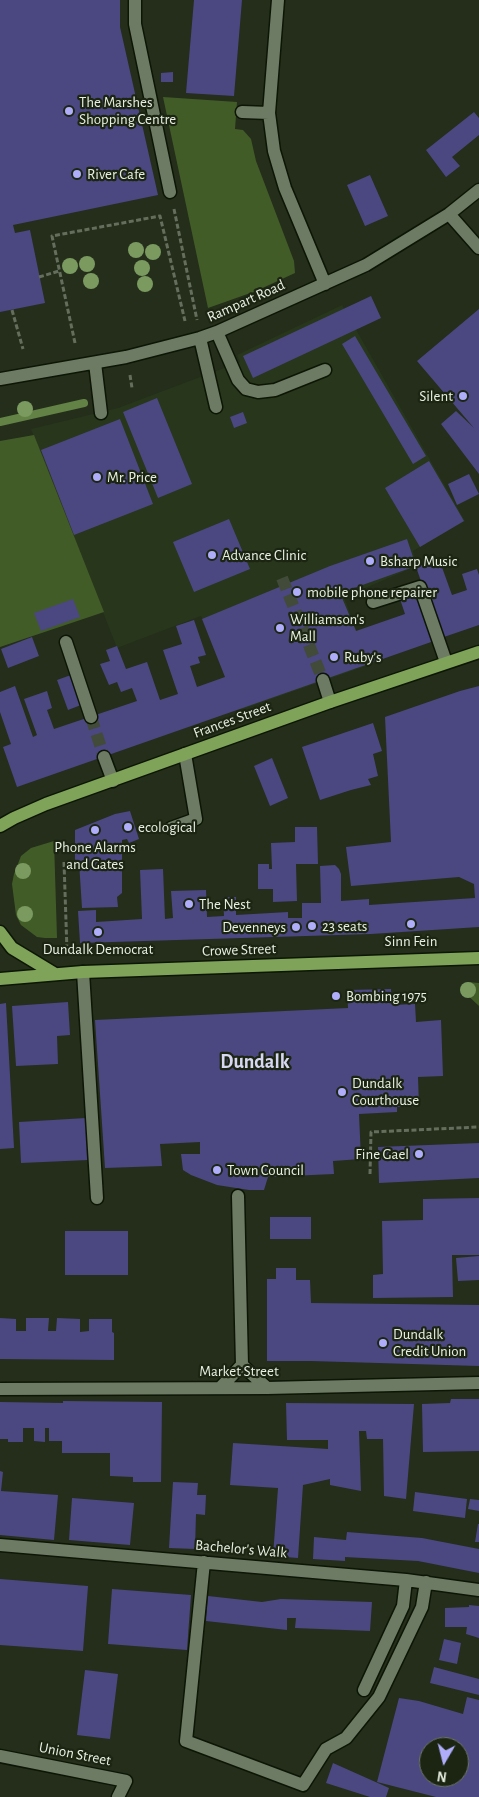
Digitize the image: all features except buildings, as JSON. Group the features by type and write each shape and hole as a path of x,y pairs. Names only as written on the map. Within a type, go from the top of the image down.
{"main road":[{"name":"Frances Street","path":"0,826 46,804 330,702 479,652"},
{"path":"0,932 12,948 55,974"},
{"name":"Crowe Street","path":"0,979 83,972 479,958"}],"street":[{"path":"136,0 135,24 170,192"},
{"path":"278,0 269,112 274,151 285,188 325,284"},
{"path":"242,112 269,112"},
{"name":"Rampart Road","path":"3,377 95,363 143,353 217,332 366,265 449,214 479,190"},
{"path":"449,214 479,248"},
{"path":"217,332 238,380 246,388 258,392 275,390 325,370"},
{"path":"200,338 216,407"},
{"path":"95,363 101,413"},
{"path":"373,602 420,587 446,662"},
{"path":"66,642 91,716"},
{"path":"323,680 330,702"},
{"path":"170,828 196,819 185,754"},
{"path":"104,757 113,781"},
{"path":"83,972 97,1198"},
{"path":"220,1388 242,1365 238,1196"},
{"path":"242,1365 268,1388"},
{"name":"Market Street","path":"0,1388 268,1388 479,1383"},
{"name":"Bachelor's Walk","path":"0,1545 406,1580 479,1590"},
{"path":"204,1562 186,1741 303,1784 326,1749 346,1738 378,1697 422,1607 426,1582"},
{"path":"364,1690 403,1606 406,1580"},
{"name":"Union Street","path":"0,1756 126,1781 118,1797"}],"path":[{"path":"170,192 200,338"},
{"path":"75,343 52,236 160,216 184,321 204,317"},
{"path":"39,277 59,272"},
{"path":"12,310 23,349"},
{"path":"64,862 67,951"},
{"path":"370,1174 371,1132 479,1127"}],"shaded area":[{"path":"342,305 465,521 413,551 417,566 344,597 369,665 237,711 201,616 117,648 31,429 118,408 240,362 237,355"}],"green space":[{"path":"163,97 237,102 235,129 243,130 251,139 256,161 294,261 295,273 256,291 208,308"},
{"path":"34,435 104,612 0,647 0,441"},
{"path":"54,841 57,938 37,937 21,925 16,915 12,884 21,856 31,848"},
{"path":"467,982 479,983 479,1006 462,990"}],"waterway":[{"path":"0,422 84,403"}],"tunnel":[{"path":"282,578 323,680"},
{"path":"91,717 104,757"}],"place":[{"name":"The Marshes Shopping Centre","path":"69,111"},
{"name":"River Cafe","path":"77,174"},
{"name":"Silent","path":"463,396"},
{"name":"Mr. Price","path":"97,477"},
{"name":"Advance Clinic","path":"212,555"},
{"name":"Bsharp Music","path":"370,561"},
{"name":"mobile phone repairer","path":"297,592"},
{"name":"Williamson's Mall","path":"280,628"},
{"name":"Ruby's","path":"334,657"},
{"name":"ecological","path":"128,827"},
{"name":"Phone Alarms and Gates","path":"95,830"},
{"name":"The Nest","path":"189,904"},
{"name":"Sinn Fein","path":"411,924"},
{"name":"23 seats","path":"312,926"},
{"name":"Devenneys","path":"296,927"},
{"name":"Dundalk Democrat","path":"98,932"},
{"name":"Bombing 1975","path":"336,996"},
{"name":"Dundalk Courthouse","path":"342,1092"},
{"name":"Fine Gael","path":"419,1154"},
{"name":"Town Council","path":"217,1170"},
{"name":"Dundalk Credit Union","path":"383,1343"}],"district":[{"name":"Dundalk","path":"255,1062"}]}
